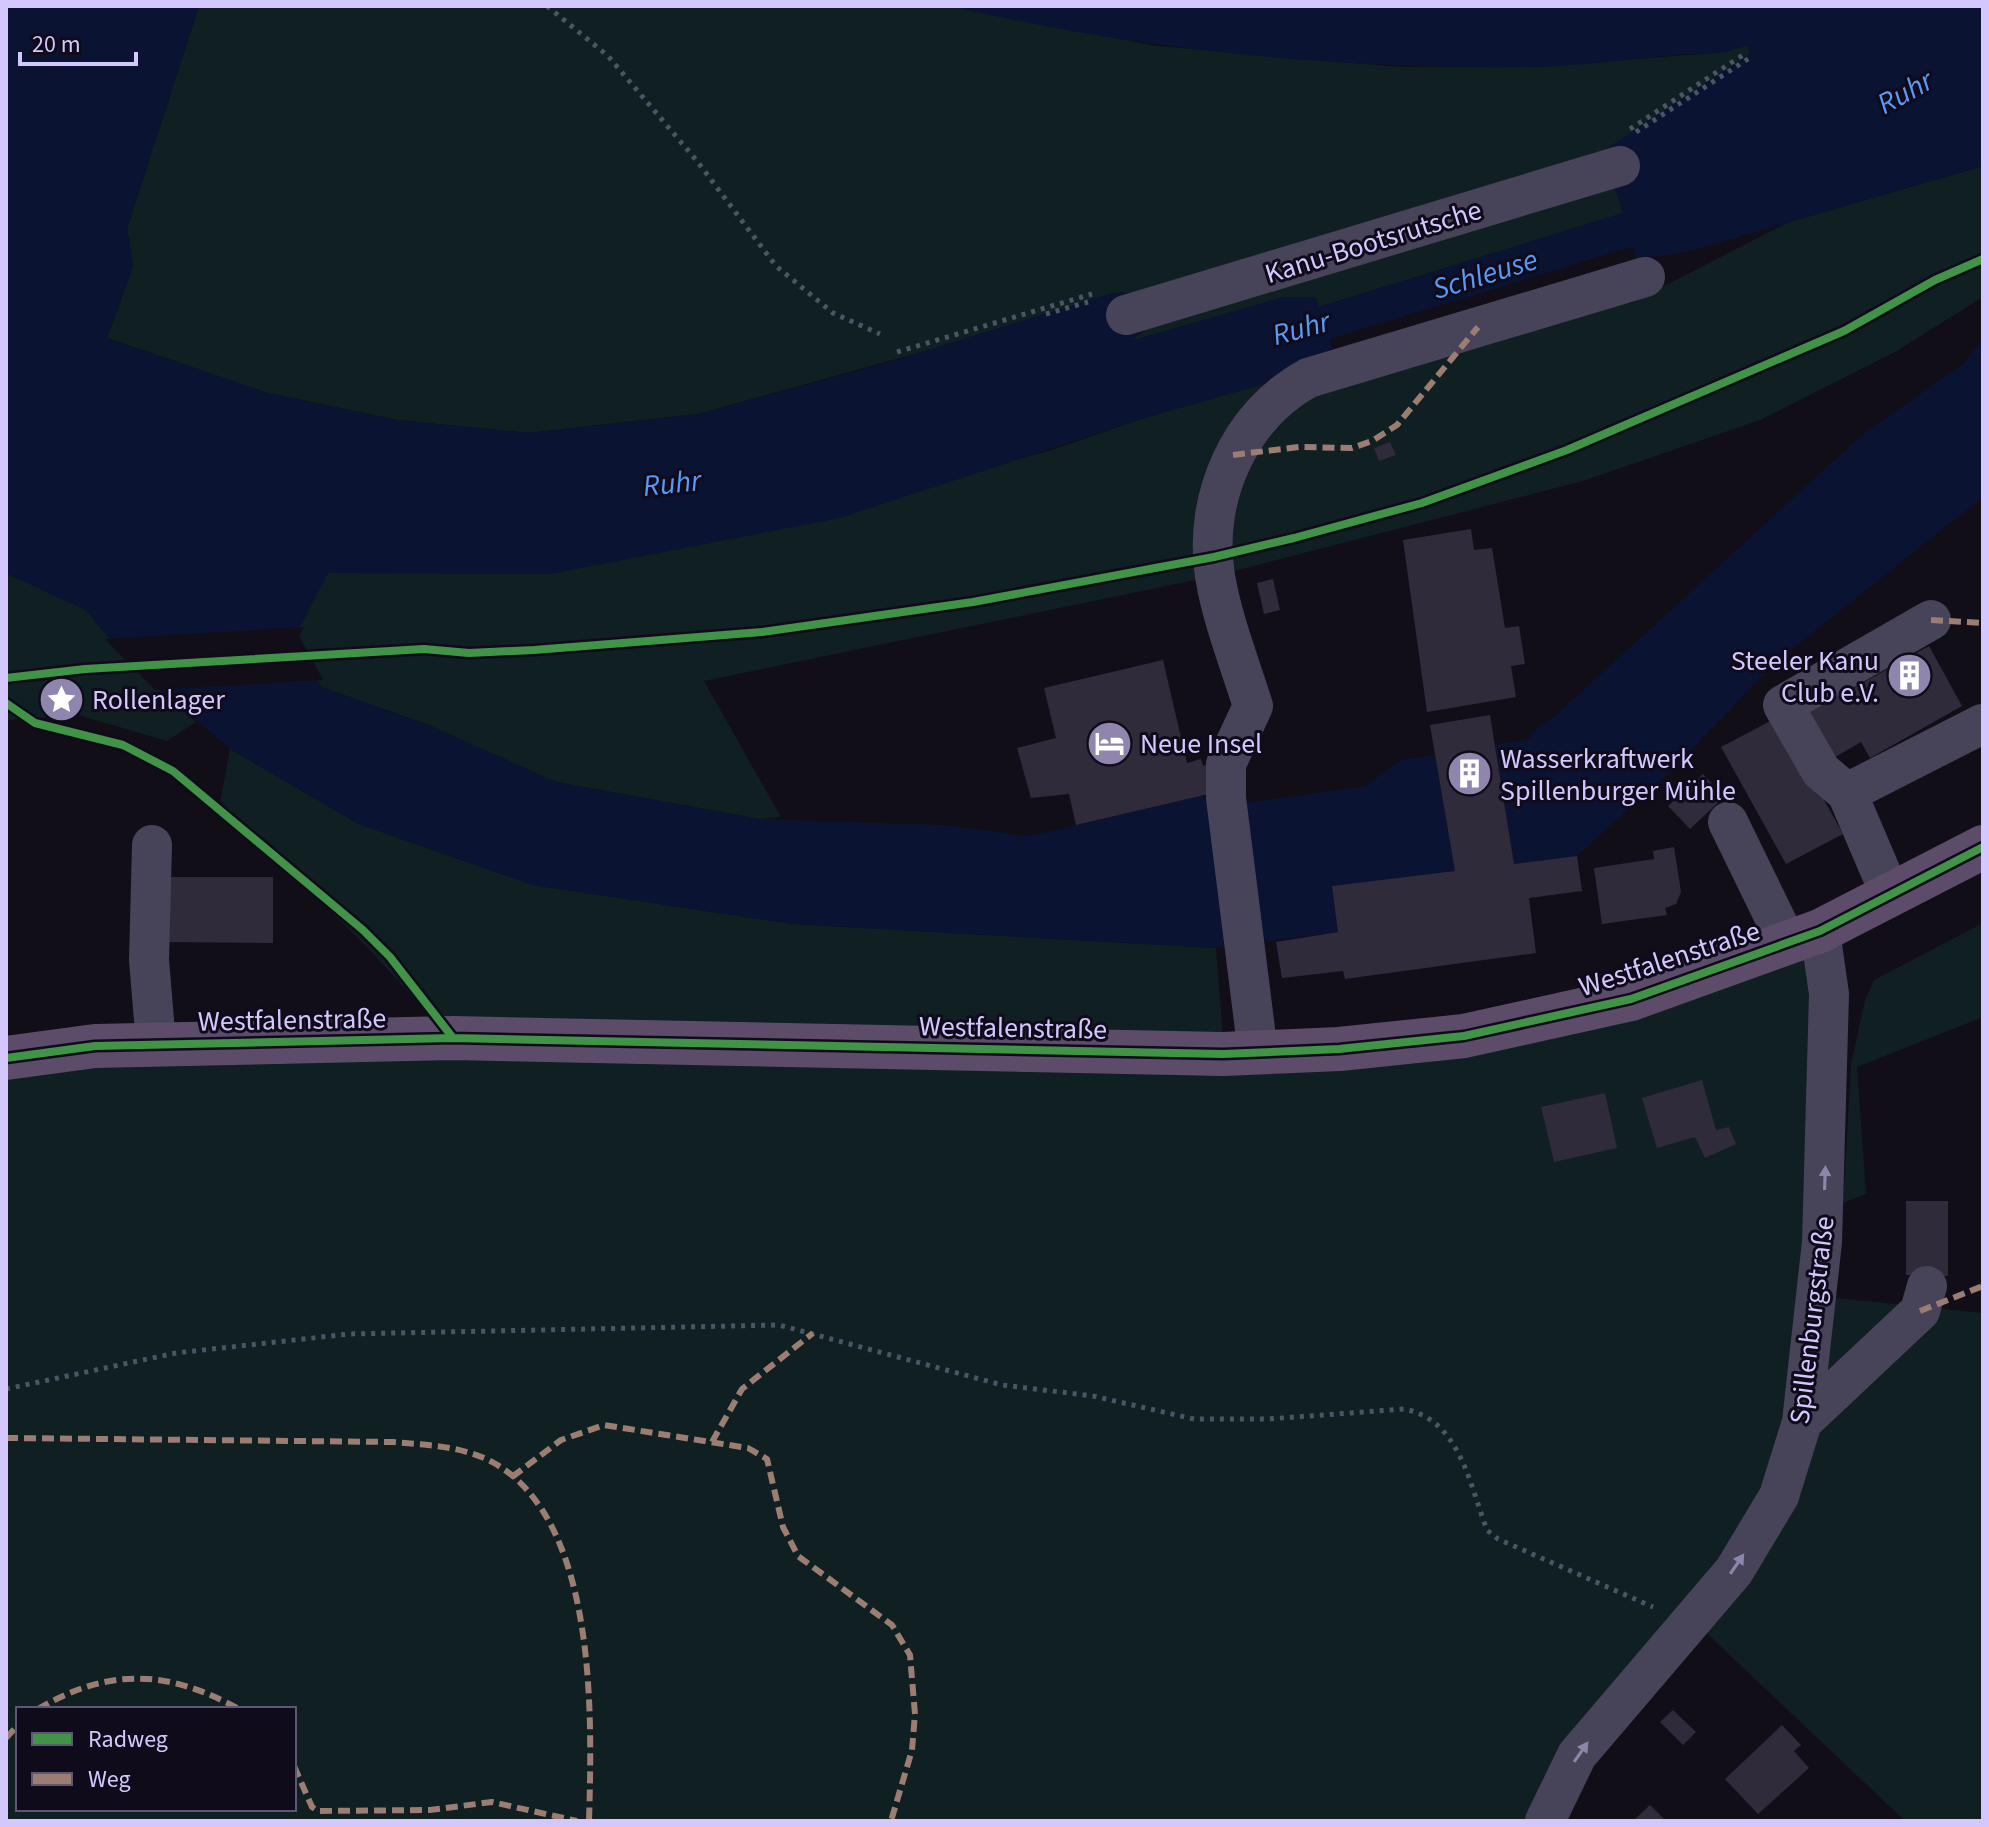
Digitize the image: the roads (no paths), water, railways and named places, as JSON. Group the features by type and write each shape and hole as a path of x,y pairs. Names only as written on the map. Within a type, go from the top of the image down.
{"main road":[{"name":"Westfalenstraße","path":"6,1058 95,1046 453,1038 1258,1053 1339,1049 1464,1036 1631,999 1803,937 1891,896 1983,847"}],"street":[{"name":"Kanu-Bootsrutsche","path":"1126,315 1622,154"},
{"path":"1258,1053 1226,798 1226,764 1253,706 1215,576 1214,521 1233,455 1265,409 1286,390 1308,378 1645,277"},
{"path":"1891,896 1847,793 1821,771 1783,705 1931,620"},
{"path":"1847,793 1982,724"},
{"name":"Spillenburgstraße","path":"1545,1821 1577,1755 1686,1623 1734,1571 1779,1496 1802,1422 1823,1216 1829,994 1803,937 1728,822"},
{"path":"152,845 149,960 156,1044"},
{"path":"1802,1422 1920,1311 1927,1286"}],"water":[{"path":"6,6 199,6 127,228 133,266 107,338 268,393 397,420 528,433 698,414 879,365 1112,293 1171,292 1602,152 1750,54 1747,45 1725,52 1580,65 1385,65 1166,46 1022,22 951,6 1983,6 1983,166 1687,252 1636,259 1633,247 1330,339 1332,348 1304,368 1271,382 1141,419 840,518 550,574 328,573 295,635 321,687 426,724 556,782 760,819 944,825 1030,836 1201,796 1217,807 1365,786 1401,760 1435,755 1455,871 1333,886 1338,932 1216,948 793,924 533,885 359,824 230,749 128,661 86,610 6,573","holes":["1613,183 1623,213 1319,307 1315,297 1283,297 1130,341 1177,306"]},
{"path":"1983,339 1983,497 1777,661 1671,771 1577,856 1514,864 1495,745 1530,738 1531,733 1557,714 1863,434 1963,364"}],"place":[{"name":"Steeler Kanu Club e.V.","path":"1910,676"},
{"name":"Rollenlager","path":"61,699"},
{"name":"Neue Insel","path":"1109,743"},
{"name":"Wasserkraftwerk Spillenburger Mühle","path":"1469,774"}],"water label":[{"name":"Ruhr","path":"1905,92"},
{"name":"Schleuse","path":"1485,274"},
{"name":"Ruhr","path":"1301,328"},
{"name":"Ruhr","path":"672,483"}]}
